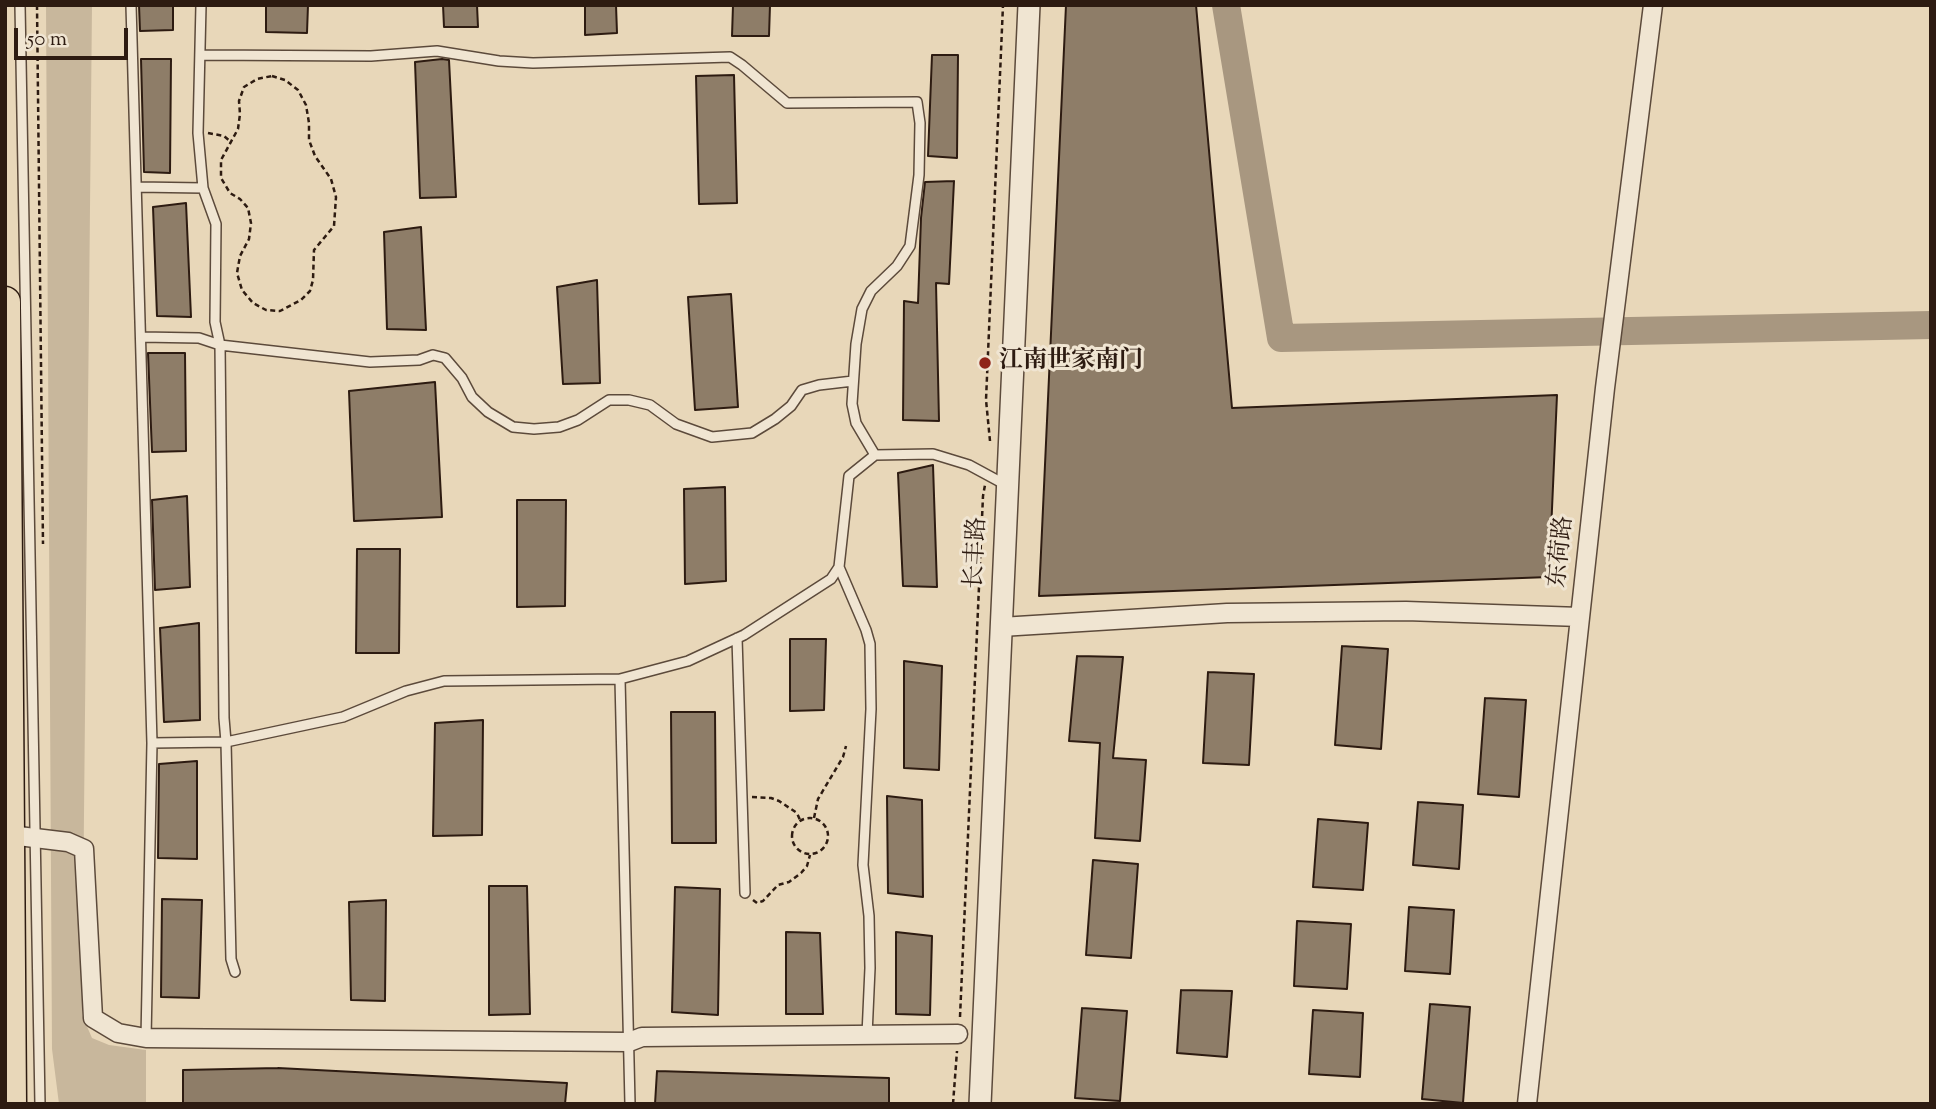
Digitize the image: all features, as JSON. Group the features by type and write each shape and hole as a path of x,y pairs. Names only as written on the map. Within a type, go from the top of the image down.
{"highway":[{"path":"5,302 6,409 22,836 12,1104"}],"street":[{"name":"长丰路","path":"980,1104 1029,5"},
{"name":"东荷路","path":"1527,1104 1605,388 1653,5"},
{"path":"1001,627 1227,613 1406,611 1580,617"},
{"path":"22,836 68,842 84,849 93,1018 118,1033 145,1038 629,1041 642,1037 958,1034"}],"lane":[{"path":"20,5 22,836 40,1104"},
{"path":"131,5 152,743 145,1038"},
{"path":"201,5 198,133 203,188 216,224 215,322 220,345 224,719 231,959 236,972"},
{"path":"201,55 370,56 437,51 499,61 533,63 730,57 787,103 917,102 920,123 919,175 910,246 897,266 871,290 862,309 853,381 852,404 856,423 875,455"},
{"path":"137,187 203,188"},
{"path":"141,337 199,338 220,345 370,362 419,360 433,355 445,358 462,378 472,397 488,412 513,427 534,429 559,427 578,420 609,400 629,400 650,405 676,424 712,437 752,433 791,406 802,390 853,381"},
{"path":"152,743 226,742 343,717 406,691 444,681 620,679 688,661 737,638 831,579 839,567 849,476 875,455 933,454 969,465 1007,486"},
{"path":"839,567 870,644 871,709 863,865 869,916 867,1035"},
{"path":"737,638 745,893"},
{"path":"620,679 630,1104"}],"path":[{"path":"953,1104 983,496 991,449 986,400 1003,5"},
{"path":"272,76 285,80 298,90 306,105 309,140 334,188 334,226 314,250 310,291 280,311 266,310 253,303 242,290 237,273 240,256 249,239 251,223 248,208 240,199 230,194 221,178 221,160 231,142 238,129 239,102 244,87 257,79 272,76"},
{"path":"198,133 224,136 231,142"},
{"path":"814,818 818,799 843,757 846,746"},
{"path":"742,797 771,798 779,801 797,813 800,821"},
{"path":"814,818 824,824 828,836 824,848 810,855 801,853 792,844 792,832 800,821 814,818"},
{"path":"745,893 757,903 763,901 778,885 789,882 801,873 807,866 810,855"}],"shaded area":[{"path":"46,5 92,5 82,1015 92,1038 109,1045 146,1050 146,1104 59,1104 52,1049"}],"building":[{"path":"139,5 173,5 173,30 140,31"},
{"path":"266,5 308,5 307,33 266,32"},
{"path":"443,5 477,5 478,27 444,27"},
{"path":"585,5 616,5 617,33 585,35"},
{"path":"733,5 770,5 769,36 732,36"},
{"path":"1066,5 1196,5 1232,408 1557,395 1549,577 1039,596"},
{"path":"932,55 958,55 957,158 928,156"},
{"path":"141,59 171,59 170,173 144,172"},
{"path":"449,60 456,197 420,198 415,62"},
{"path":"734,75 737,203 699,204 696,76"},
{"path":"954,181 949,284 936,283 939,421 903,420 904,301 918,303 925,182"},
{"path":"186,203 191,317 157,316 153,207"},
{"path":"421,227 426,330 387,329 384,232"},
{"path":"597,280 600,383 563,384 557,287"},
{"path":"731,294 738,407 695,410 688,297"},
{"path":"148,353 185,353 186,451 152,452"},
{"path":"435,382 442,517 354,521 349,391"},
{"path":"933,465 937,587 903,586 898,473"},
{"path":"725,487 726,581 685,584 684,489"},
{"path":"187,496 190,587 155,590 152,500"},
{"path":"517,500 566,500 565,606 517,607"},
{"path":"357,549 400,549 399,653 356,653"},
{"path":"199,623 200,720 164,722 160,628"},
{"path":"790,639 826,639 824,710 790,711"},
{"path":"1342,646 1388,649 1381,749 1335,745"},
{"path":"1077,656 1123,657 1113,758 1146,760 1140,841 1095,838 1100,743 1069,741"},
{"path":"904,661 942,666 939,770 904,768"},
{"path":"1208,672 1254,674 1249,765 1203,763"},
{"path":"1485,698 1526,700 1519,797 1478,794"},
{"path":"671,712 715,712 716,843 672,843"},
{"path":"483,720 482,835 433,836 435,723"},
{"path":"197,761 197,859 158,858 159,764"},
{"path":"887,796 922,800 923,897 888,893"},
{"path":"1418,802 1463,805 1459,869 1413,865"},
{"path":"1318,819 1368,823 1363,890 1313,887"},
{"path":"1093,860 1138,864 1131,958 1086,955"},
{"path":"489,886 527,886 530,1014 489,1015"},
{"path":"675,887 720,889 718,1015 672,1012"},
{"path":"162,899 202,900 199,998 161,997"},
{"path":"386,900 385,1001 351,1000 349,902"},
{"path":"1409,907 1454,910 1450,974 1405,971"},
{"path":"1297,921 1351,924 1347,989 1294,986"},
{"path":"786,932 820,933 823,1014 786,1014"},
{"path":"896,932 932,936 930,1015 896,1014"},
{"path":"1181,990 1232,991 1227,1057 1177,1053"},
{"path":"1430,1004 1470,1007 1463,1103 1422,1099"},
{"path":"1082,1008 1127,1011 1120,1101 1075,1098"},
{"path":"1313,1010 1363,1013 1360,1077 1309,1074"},
{"path":"278,1068 567,1083 565,1104 183,1104 183,1070"},
{"path":"657,1071 889,1078 889,1104 655,1104"}],"waterway":[{"path":"1226,5 1281,338 1931,325"}],"place":[{"name":"江南世家南门","path":"985,363"}]}
